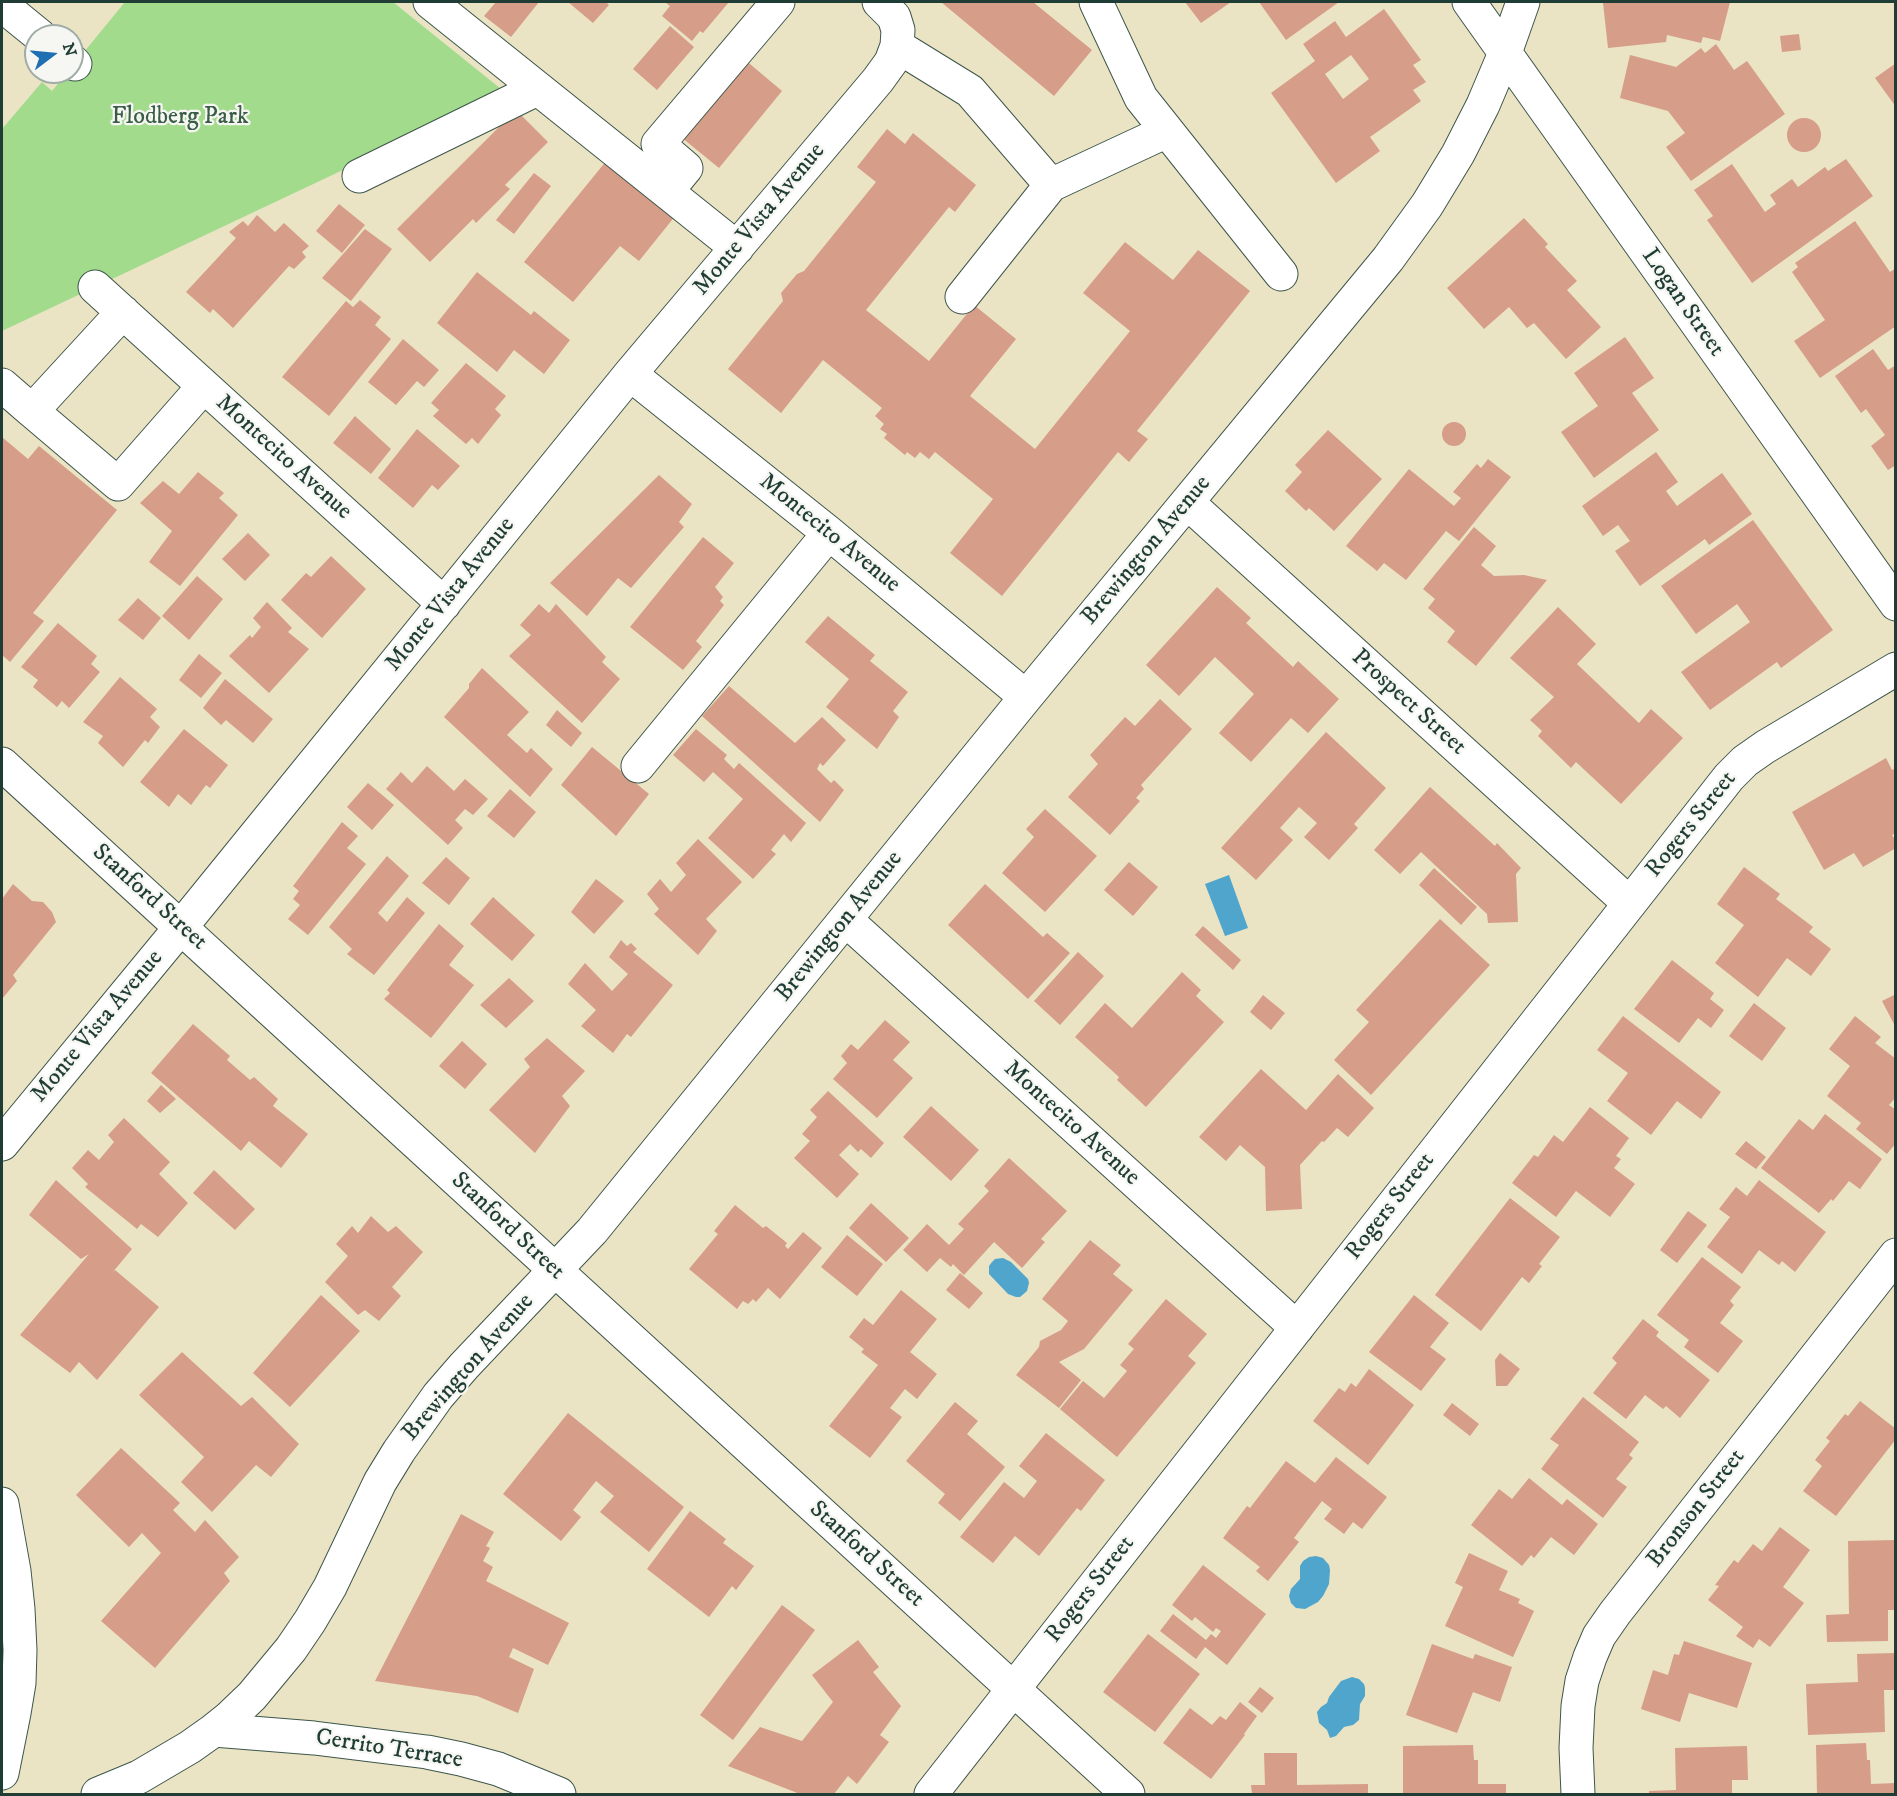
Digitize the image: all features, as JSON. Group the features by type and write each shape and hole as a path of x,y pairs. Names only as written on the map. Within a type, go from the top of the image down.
{"street":[{"path":"430,2 736,248"},
{"path":"667,191 687,168 658,144 778,2"},
{"path":"879,2 894,17 898,30 897,46 970,91 1051,185"},
{"path":"1096,2 1141,98 1281,274"},
{"name":"Logan Street","path":"1469,2 1896,604"},
{"name":"Brewington Avenue","path":"98,1794 139,1777 190,1747 229,1718 266,1681 291,1649 330,1587 380,1482 417,1424 464,1366 592,1231 1026,697 1388,259 1427,205 1458,154 1483,105 1523,2"},
{"path":"2,5 25,24"},
{"name":"Monte Vista Avenue","path":"2,1144 630,374 878,80 891,62 897,46"},
{"path":"358,176 537,89"},
{"path":"962,297 1051,185 1167,131"},
{"name":"Montecito Avenue","path":"95,287 444,604"},
{"path":"32,411 123,312"},
{"name":"Montecito Avenue","path":"630,374 829,532 1026,697"},
{"path":"2,385 118,484 204,386"},
{"name":"Prospect Street","path":"1188,503 1629,903"},
{"path":"638,766 829,532"},
{"name":"Rogers Street","path":"931,1794 1729,777 1745,760 1765,747 1896,669"},
{"name":"Stanford Street","path":"2,764 1128,1794"},
{"name":"Montecito Avenue","path":"846,920 1297,1328"},
{"name":"Bronson Street","path":"1578,1794 1576,1748 1578,1706 1582,1681 1599,1636 1896,1255"},
{"path":"2,1504 14,1571 20,1650 19,1683 2,1773"},
{"name":"Cerrito Terrace","path":"214,1730 314,1738 427,1752 498,1769 559,1794"}],"green space":[{"name":"Flodberg Park","path":"125,2 393,2 506,93 2,331 2,129 40,84 44,84 52,91 58,84 84,84 84,52"}],"water":[{"path":"1229,875 1248,928 1225,936 1205,884"},
{"path":"1003,1258 1011,1262 1028,1279 1027,1291 1020,1297 1008,1294 989,1274 989,1266 992,1262"},
{"path":"1316,1556 1323,1558 1329,1565 1329,1584 1318,1602 1305,1609 1296,1608 1289,1596 1291,1589 1300,1579 1300,1566 1303,1561"},
{"path":"1352,1677 1359,1679 1365,1688 1365,1696 1360,1704 1359,1720 1353,1725 1344,1727 1336,1736 1330,1738 1327,1730 1319,1723 1317,1712 1327,1703 1341,1681"}],"building":[{"path":"496,2 539,2 511,37 484,16"},
{"path":"568,2 606,2 609,5 593,23"},
{"path":"729,2 703,33 700,31 692,41 662,16 670,6 666,3"},
{"path":"941,2 1033,2 1092,50 1054,96"},
{"path":"1185,2 1231,2 1201,23"},
{"path":"1259,2 1339,2 1286,40"},
{"path":"1730,2 1720,41 1703,37 1701,43 1667,35 1666,42 1608,48 1603,3"},
{"path":"1384,9 1421,60 1413,65 1426,82 1413,90 1421,101 1370,137 1380,151 1336,183 1271,93 1315,61 1303,44 1335,21 1346,37","holes":["1351,55 1369,79 1343,99 1325,74"]},
{"path":"670,26 694,47 657,90 633,69"},
{"path":"1799,34 1801,50 1782,52 1780,36"},
{"path":"1716,44 1734,70 1747,61 1785,114 1691,181 1666,147 1685,133 1668,111 1620,98 1630,55 1676,67 1701,48 1705,53"},
{"path":"744,59 782,91 719,168 681,137"},
{"path":"1896,63 1896,107 1875,78"},
{"path":"516,110 548,142 505,185 510,189 476,223 473,219 430,262 397,229"},
{"path":"1804,118 1816,123 1821,135 1816,147 1804,152 1792,147 1787,135 1792,123"},
{"path":"887,129 905,144 913,133 976,185 955,212 949,207 866,310 929,361 974,305 1016,339 970,396 1035,449 1130,331 1083,293 1125,242 1173,280 1198,250 1250,291 1137,431 1148,439 1129,462 1118,452 1002,596 950,553 993,499 935,452 929,459 920,452 915,458 907,452 905,455 884,438 887,434 880,429 884,424 875,416 882,408 823,360 781,413 728,369 783,301 781,293 797,274 804,271 876,182 857,167"},
{"path":"1846,159 1873,196 1752,283 1707,220 1713,216 1694,190 1732,164 1765,212 1776,204 1770,195 1792,179 1798,187 1825,167 1828,171"},
{"path":"607,160 676,215 639,261 620,246 573,302 524,262"},
{"path":"534,173 551,186 514,234 496,220"},
{"path":"339,204 365,225 342,253 316,231"},
{"path":"257,215 275,232 284,223 309,246 302,252 306,257 294,269 289,266 233,328 213,309 210,313 186,292 236,238 229,232 243,221 248,226"},
{"path":"1524,218 1548,244 1545,247 1577,281 1567,290 1601,327 1566,359 1534,323 1527,328 1509,307 1484,329 1447,288"},
{"path":"1855,221 1890,272 1896,268 1896,326 1820,378 1794,341 1825,320 1792,272 1798,267 1795,263"},
{"path":"365,229 392,249 351,301 322,278"},
{"path":"477,272 531,315 534,311 570,340 544,374 514,350 497,372 437,323"},
{"path":"360,300 381,317 375,325 391,339 329,416 282,377 346,301 353,307"},
{"path":"1625,337 1654,378 1632,393 1659,430 1594,478 1561,432 1598,406 1574,373"},
{"path":"403,339 439,370 424,387 417,381 396,405 368,382"},
{"path":"1873,349 1888,370 1896,365 1896,465 1888,470 1871,446 1885,435 1866,409 1861,413 1835,376"},
{"path":"466,363 506,396 495,409 501,415 478,444 472,438 466,444 433,416 439,410 431,403"},
{"path":"355,416 391,449 371,474 333,443"},
{"path":"1454,422 1459,423 1465,429 1465,439 1459,445 1454,446 1449,445 1443,439 1442,434 1443,429 1449,423"},
{"path":"417,429 460,466 438,490 432,485 413,508 378,478"},
{"path":"1328,430 1382,479 1334,531 1309,508 1306,511 1285,491 1302,472 1295,465"},
{"path":"2,437 28,459 39,446 117,510 33,613 44,621 10,662 2,655"},
{"path":"1656,452 1678,482 1666,491 1677,506 1722,473 1752,514 1709,545 1705,539 1640,586 1615,551 1630,541 1618,525 1603,536 1582,506"},
{"path":"1488,459 1511,477 1459,541 1446,531 1406,580 1384,563 1377,571 1346,546 1409,469 1454,506 1461,498 1453,492 1477,464 1481,468"},
{"path":"198,472 224,493 219,498 238,515 180,586 149,562 172,531 140,503 163,481 179,494"},
{"path":"659,475 692,504 679,522 684,527 631,588 618,578 587,616 550,583"},
{"path":"1753,520 1833,630 1781,668 1777,662 1710,710 1681,672 1750,622 1737,604 1696,634 1661,586"},
{"path":"1474,527 1496,546 1481,565 1494,576 1524,575 1547,580 1476,666 1447,642 1455,631 1428,608 1435,599 1423,589"},
{"path":"248,533 270,555 245,581 222,559"},
{"path":"703,537 734,563 715,587 723,597 720,601 724,605 696,641 702,647 683,670 630,627"},
{"path":"331,556 366,589 322,638 281,600 306,573 311,577"},
{"path":"197,576 223,599 189,640 162,616"},
{"path":"1217,587 1251,618 1246,623 1293,667 1298,661 1339,699 1308,733 1291,718 1251,762 1219,733 1254,694 1215,657 1179,696 1146,665"},
{"path":"138,598 161,618 143,640 118,620"},
{"path":"267,602 292,628 288,632 309,649 269,693 229,656 250,635 252,638 261,627 253,618"},
{"path":"539,604 549,613 556,604 606,657 602,662 620,679 582,723 509,656 531,635 520,625"},
{"path":"1558,607 1596,644 1577,664 1639,723 1651,709 1683,738 1621,804 1576,762 1571,768 1538,736 1542,731 1530,720 1554,697 1510,658"},
{"path":"828,616 875,655 870,661 908,692 893,711 899,717 877,749 826,707 849,679 805,642"},
{"path":"58,623 97,656 91,664 100,672 69,708 62,701 57,707 33,687 38,680 21,667"},
{"path":"199,654 222,673 201,698 179,680"},
{"path":"482,668 529,712 507,735 527,753 531,748 553,769 530,797 444,717 469,688 469,684"},
{"path":"120,677 157,709 150,717 160,727 148,743 145,740 123,767 98,743 103,736 83,722"},
{"path":"225,679 273,719 253,743 226,720 221,725 203,708"},
{"path":"729,686 795,743 822,717 846,740 823,766 820,763 817,769 831,783 834,780 844,790 820,822 702,716"},
{"path":"1160,699 1192,729 1141,785 1144,789 1136,798 1140,801 1110,835 1068,797 1098,764 1090,755 1125,717 1135,726"},
{"path":"557,710 582,733 571,747 546,725"},
{"path":"184,729 228,765 210,788 206,785 191,805 178,794 169,807 140,782"},
{"path":"696,729 727,755 724,759 734,769 739,763 806,823 791,842 784,834 771,850 776,854 753,879 708,838 743,799 713,772 704,782 673,755"},
{"path":"1326,732 1386,788 1354,824 1358,828 1329,860 1304,837 1317,823 1299,807 1280,828 1293,840 1256,880 1221,848"},
{"path":"592,747 649,794 616,836 561,785"},
{"path":"1886,758 1892,770 1896,768 1896,833 1892,835 1896,841 1896,848 1863,867 1854,853 1824,870 1792,812"},
{"path":"427,766 454,791 465,779 488,799 473,815 465,809 455,820 463,828 448,845 386,789 401,772 412,783"},
{"path":"368,783 394,805 372,830 347,807"},
{"path":"1430,787 1495,846 1497,843 1521,868 1516,874 1518,922 1488,923 1487,914 1421,852 1400,874 1374,850"},
{"path":"510,789 536,812 514,838 487,816"},
{"path":"1045,809 1097,856 1045,912 1002,873 1034,837 1026,829"},
{"path":"342,822 358,836 347,848 366,864 308,935 288,919 300,905 293,899 299,891 293,886"},
{"path":"698,839 742,882 706,919 717,931 698,955 654,914 659,909 647,894 660,879 671,892 686,875 676,863"},
{"path":"387,856 409,876 378,913 387,922 407,897 425,913 374,975 347,954 352,949 329,927"},
{"path":"446,857 470,878 449,905 422,883"},
{"path":"1129,862 1158,887 1133,916 1104,890"},
{"path":"1744,867 1780,894 1776,899 1813,927 1809,932 1831,949 1811,976 1787,958 1758,997 1715,963 1744,925 1717,904"},
{"path":"1434,868 1477,907 1461,925 1419,885"},
{"path":"596,879 624,901 594,934 571,912"},
{"path":"13,884 32,901 43,902 52,912 56,922 13,975 17,981 2,999 2,899"},
{"path":"985,884 1043,937 1047,933 1070,953 1028,999 948,925"},
{"path":"493,897 535,935 512,961 470,924"},
{"path":"1440,919 1490,965 1371,1095 1334,1060 1369,1022 1356,1010"},
{"path":"439,924 464,946 449,965 474,985 431,1038 384,999 390,993 387,990"},
{"path":"1203,926 1241,960 1233,970 1195,935"},
{"path":"621,940 627,946 631,943 637,949 633,952 673,985 631,1037 627,1034 613,1053 581,1026 596,1010 568,984 585,963 612,991 628,974 609,957"},
{"path":"1078,952 1104,976 1060,1025 1034,1001"},
{"path":"1672,960 1714,993 1710,999 1724,1010 1711,1028 1698,1018 1679,1043 1634,1009"},
{"path":"1182,972 1201,990 1196,996 1224,1022 1146,1107 1117,1080 1119,1077 1075,1037 1105,1003 1132,1028"},
{"path":"509,978 534,1001 506,1028 480,1005"},
{"path":"1896,994 1896,1028 1882,1001"},
{"path":"1263,995 1285,1013 1271,1030 1250,1012"},
{"path":"1754,1003 1786,1028 1762,1061 1729,1036"},
{"path":"1623,1016 1721,1092 1701,1119 1677,1101 1651,1135 1607,1101 1628,1073 1597,1050"},
{"path":"1855,1016 1881,1037 1875,1043 1896,1059 1896,1097 1889,1105 1896,1110 1896,1143 1887,1154 1856,1129 1861,1123 1827,1096 1850,1066 1829,1049"},
{"path":"885,1020 910,1042 893,1060 913,1078 877,1118 833,1079 847,1063 841,1056 851,1044 858,1050"},
{"path":"193,1024 230,1056 227,1060 250,1080 254,1077 278,1099 273,1106 308,1134 281,1168 249,1141 241,1151 151,1073"},
{"path":"547,1038 585,1071 562,1096 570,1106 535,1153 489,1110 530,1067 524,1059"},
{"path":"462,1041 487,1064 465,1089 439,1066"},
{"path":"1261,1069 1306,1110 1338,1074 1374,1108 1348,1137 1337,1128 1300,1165 1302,1209 1266,1211 1265,1167 1240,1145 1226,1161 1199,1137"},
{"path":"161,1085 176,1099 160,1113 147,1101"},
{"path":"828,1091 884,1143 871,1158 861,1149 858,1152 850,1144 839,1155 859,1174 837,1198 794,1158 810,1141 802,1134 817,1117 810,1110"},
{"path":"931,1106 979,1150 951,1181 903,1137"},
{"path":"1590,1107 1629,1138 1616,1156 1621,1159 1614,1168 1635,1184 1610,1217 1576,1191 1556,1217 1512,1183 1534,1155 1538,1157 1554,1135 1563,1142"},
{"path":"1825,1114 1882,1159 1860,1189 1849,1181 1833,1201 1831,1199 1819,1213 1761,1168 1799,1119 1813,1130"},
{"path":"124,1118 170,1162 159,1174 188,1203 158,1237 141,1224 137,1229 85,1187 88,1184 72,1168 88,1150 99,1160 114,1142 108,1135"},
{"path":"1746,1141 1766,1157 1756,1169 1735,1154"},
{"path":"1009,1158 1067,1211 1041,1239 1045,1242 1022,1268 994,1242 964,1275 953,1264 951,1267 940,1258 927,1272 903,1250 927,1224 949,1245 964,1229 958,1224 989,1191 984,1186"},
{"path":"214,1170 255,1209 235,1230 193,1193"},
{"path":"56,1180 132,1249 112,1273 115,1270 159,1307 97,1380 79,1362 70,1373 20,1335 89,1254 81,1259 29,1215"},
{"path":"1759,1180 1826,1232 1795,1272 1782,1261 1779,1265 1759,1250 1742,1274 1707,1247 1730,1217 1719,1209 1736,1187 1747,1196"},
{"path":"1510,1198 1560,1237 1539,1264 1542,1266 1529,1283 1522,1277 1481,1331 1435,1295"},
{"path":"871,1203 909,1238 886,1262 849,1228"},
{"path":"735,1205 763,1228 766,1226 787,1243 785,1246 788,1249 803,1232 822,1248 780,1299 768,1288 756,1302 753,1299 748,1304 743,1301 737,1309 689,1269 718,1234 714,1231"},
{"path":"1688,1211 1707,1225 1677,1263 1660,1250"},
{"path":"371,1216 388,1232 396,1226 423,1252 392,1287 401,1296 379,1321 365,1310 358,1315 325,1282 348,1256 336,1244 352,1226 358,1233"},
{"path":"847,1235 883,1264 857,1296 821,1267"},
{"path":"1090,1240 1121,1265 1113,1274 1133,1290 1084,1349 1059,1362 1081,1380 1059,1408 1016,1375 1039,1347 1040,1341 1061,1330 1068,1321 1042,1299"},
{"path":"1702,1257 1741,1287 1730,1301 1734,1305 1720,1323 1743,1341 1718,1373 1684,1347 1689,1340 1657,1315"},
{"path":"960,1273 983,1293 969,1309 946,1290"},
{"path":"901,1290 937,1319 910,1352 937,1374 917,1399 905,1389 890,1408 902,1417 870,1458 829,1426 878,1365 861,1352 864,1349 849,1337 864,1318 873,1325"},
{"path":"321,1295 360,1331 290,1407 253,1373"},
{"path":"1414,1295 1449,1323 1430,1347 1446,1359 1421,1391 1369,1352"},
{"path":"1166,1299 1207,1334 1188,1356 1196,1363 1117,1457 1060,1409 1083,1381 1104,1398 1127,1371 1120,1365 1134,1349 1128,1344"},
{"path":"1643,1319 1659,1332 1656,1336 1710,1380 1680,1418 1666,1406 1663,1409 1645,1395 1626,1419 1593,1393 1617,1363 1612,1358"},
{"path":"182,1352 241,1406 252,1397 299,1444 271,1477 256,1465 212,1512 181,1482 204,1457 139,1395"},
{"path":"1500,1353 1520,1369 1507,1386 1496,1386 1495,1360"},
{"path":"1369,1369 1414,1405 1368,1465 1313,1421 1339,1388 1345,1392 1351,1383 1356,1387"},
{"path":"1583,1397 1639,1442 1629,1455 1633,1458 1616,1479 1627,1487 1603,1518 1541,1469 1559,1445 1550,1439"},
{"path":"1860,1401 1896,1429 1896,1439 1836,1516 1803,1491 1822,1466 1815,1460 1830,1441 1826,1438 1845,1414 1848,1416"},
{"path":"955,1402 978,1421 967,1434 1005,1467 960,1521 938,1503 945,1494 906,1461"},
{"path":"1452,1403 1479,1424 1470,1436 1443,1415"},
{"path":"568,1413 684,1507 649,1552 600,1512 614,1496 596,1481 573,1510 581,1517 561,1541 503,1494"},
{"path":"1046,1433 1105,1480 1081,1511 1077,1508 1039,1556 1015,1536 993,1563 960,1537 1004,1482 1024,1498 1037,1481 1019,1466"},
{"path":"121,1448 180,1503 173,1510 195,1532 205,1520 239,1557 224,1573 230,1581 155,1668 101,1621 161,1553 142,1533 129,1547 76,1495"},
{"path":"1336,1457 1387,1497 1362,1529 1353,1522 1344,1534 1324,1519 1332,1509 1322,1501 1294,1538 1299,1542 1268,1581 1256,1571 1260,1567 1223,1538 1247,1506 1250,1508 1286,1461 1315,1483"},
{"path":"1529,1478 1562,1505 1567,1499 1598,1524 1574,1555 1551,1537 1534,1558 1531,1555 1522,1566 1471,1525 1499,1489 1512,1499"},
{"path":"690,1511 726,1539 723,1543 754,1566 736,1590 732,1586 709,1617 647,1569"},
{"path":"461,1514 494,1532 486,1546 490,1548 483,1561 493,1567 486,1581 569,1623 548,1665 513,1648 509,1657 534,1669 518,1713 477,1696 375,1681"},
{"path":"1780,1527 1810,1550 1783,1587 1804,1603 1770,1647 1759,1639 1753,1648 1736,1636 1743,1627 1708,1600 1719,1586 1715,1585 1734,1560 1738,1563 1753,1544 1762,1551"},
{"path":"1896,1540 1896,1610 1888,1610 1888,1641 1827,1642 1826,1615 1849,1614 1848,1541"},
{"path":"1469,1553 1508,1571 1499,1590 1520,1599 1518,1603 1534,1611 1513,1657 1445,1626 1463,1587 1455,1583"},
{"path":"1203,1565 1266,1614 1227,1665 1205,1647 1196,1659 1160,1631 1173,1614 1206,1640 1211,1634 1216,1638 1221,1631 1216,1628 1213,1632 1195,1617 1192,1621 1172,1605"},
{"path":"782,1605 815,1630 733,1740 700,1715"},
{"path":"1148,1634 1200,1674 1155,1732 1103,1692"},
{"path":"858,1640 879,1667 873,1672 901,1706 880,1735 889,1742 857,1784 848,1776 834,1794 800,1794 728,1766 760,1727 802,1741 833,1702 812,1675"},
{"path":"1684,1641 1752,1663 1737,1708 1689,1693 1680,1722 1641,1709 1653,1670 1668,1675 1674,1654 1679,1655"},
{"path":"1432,1644 1473,1659 1475,1654 1512,1667 1500,1702 1473,1692 1457,1733 1406,1715"},
{"path":"1896,1653 1896,1690 1884,1690 1885,1732 1808,1735 1806,1684 1858,1682 1857,1654"},
{"path":"1260,1687 1274,1698 1262,1713 1248,1702"},
{"path":"1240,1702 1257,1716 1211,1779 1163,1743 1190,1708 1212,1725 1220,1716 1226,1720"},
{"path":"1866,1743 1867,1760 1870,1760 1871,1784 1896,1783 1896,1794 1817,1794 1816,1745"},
{"path":"1473,1745 1474,1760 1478,1760 1478,1784 1506,1784 1506,1794 1403,1794 1403,1746"},
{"path":"1747,1746 1748,1780 1732,1780 1732,1794 1649,1794 1649,1791 1676,1790 1675,1748"},
{"path":"1264,1753 1297,1753 1297,1785 1368,1784 1368,1794 1252,1794 1251,1785 1265,1785"}]}
